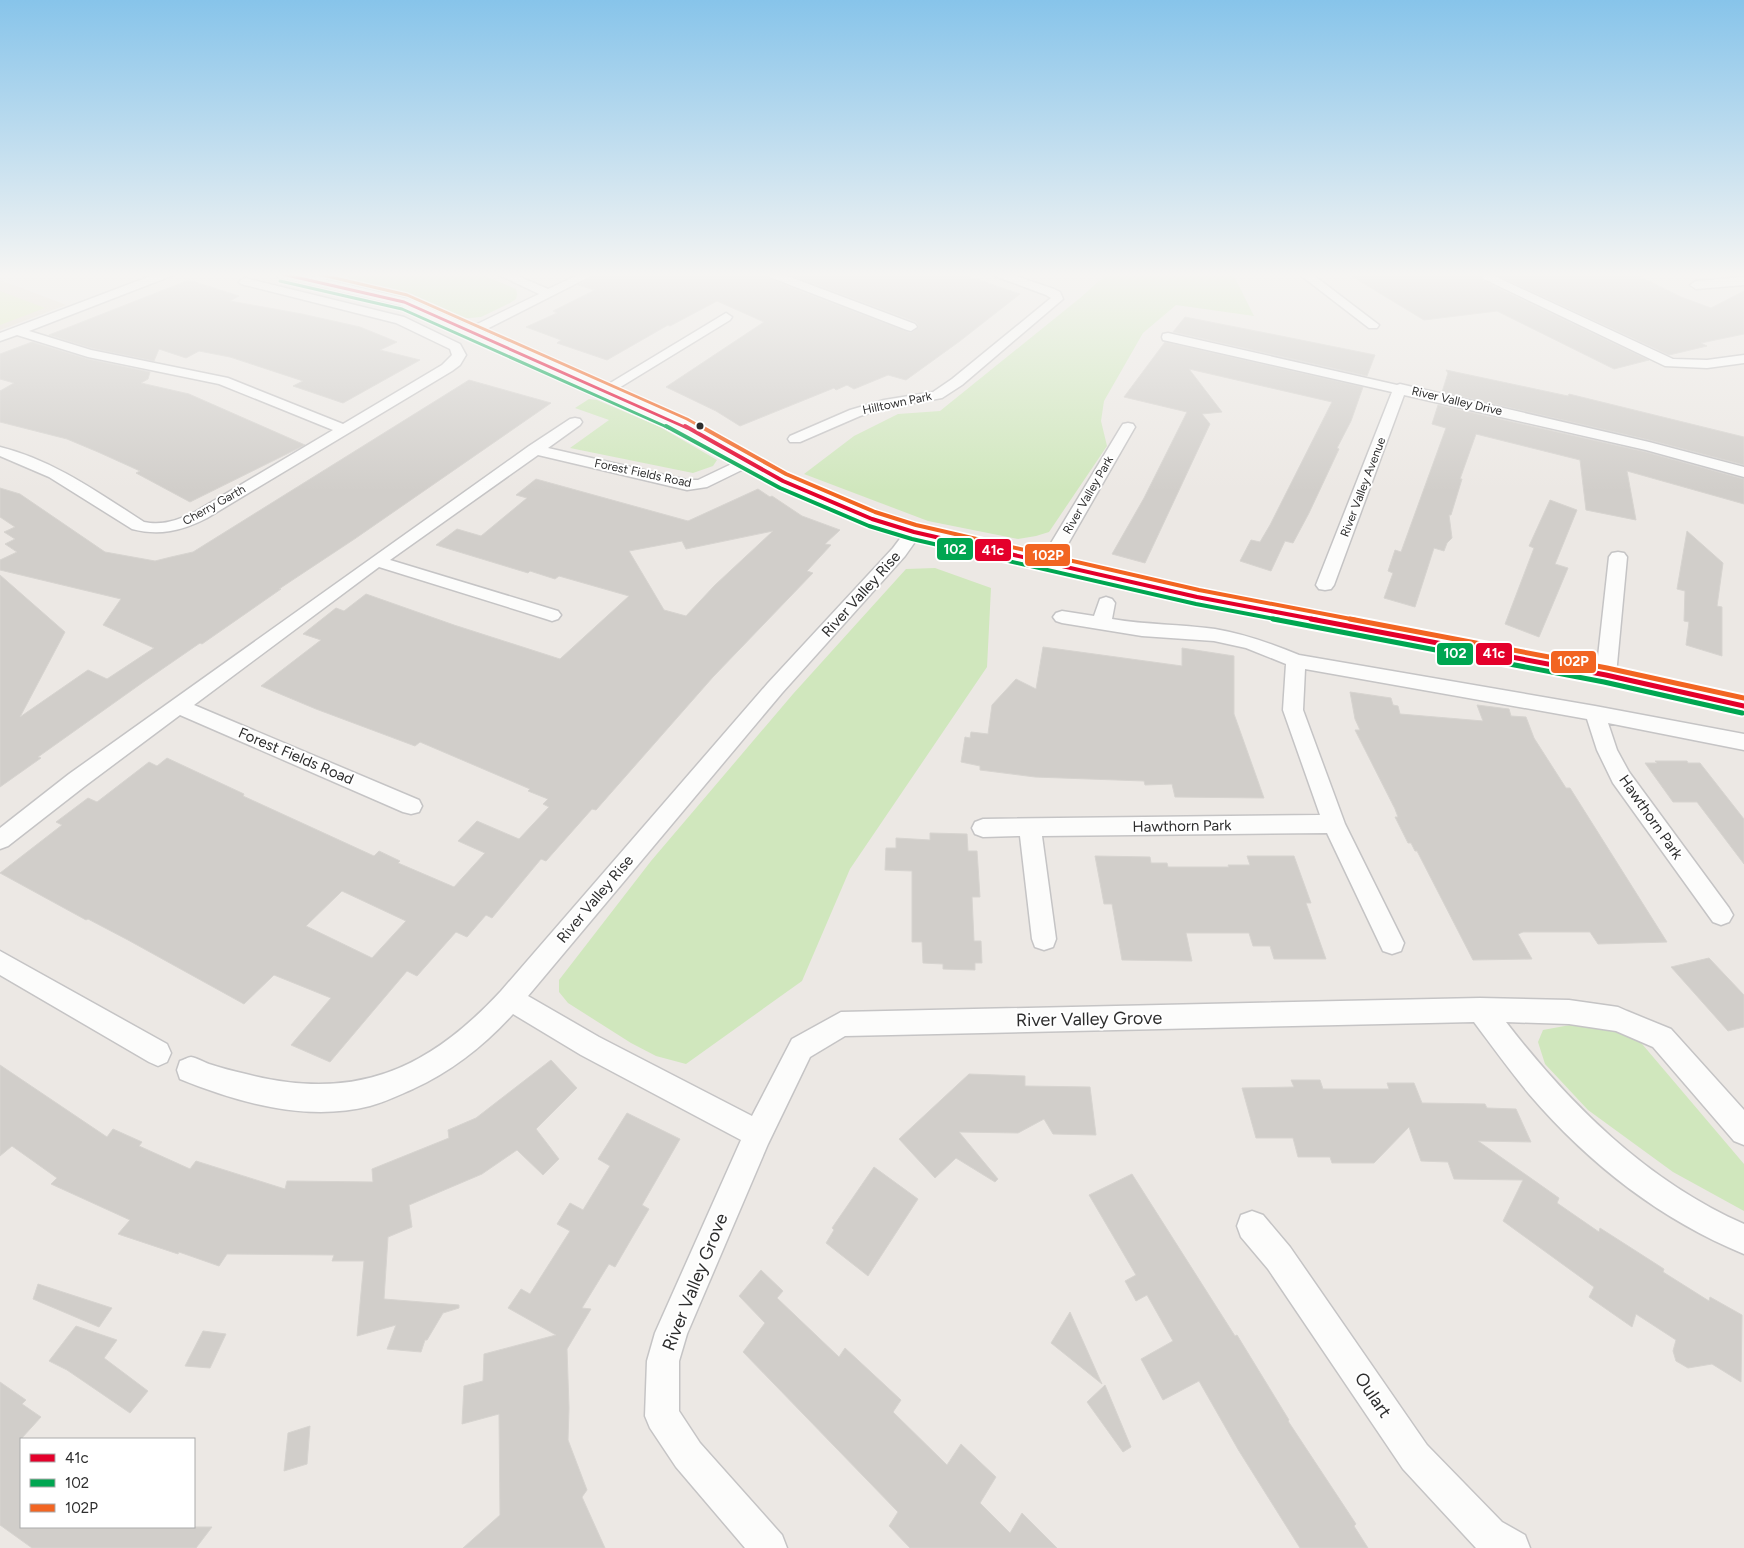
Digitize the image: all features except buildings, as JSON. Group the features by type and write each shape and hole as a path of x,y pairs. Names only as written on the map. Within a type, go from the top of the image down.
{"street":[{"path":"66,346 88,353 223,381 343,429"},
{"name":"Cherry Garth","path":"0,451 21,456 61,476 138,526 160,529 177,525 201,515 447,368 455,362 459,355 453,346"},
{"path":"500,346 684,426 782,481 842,507 914,532 1197,597 1606,675 1744,706"},
{"path":"604,391 679,346"},
{"name":"Hilltown Park","path":"796,439 855,413 884,404 938,395 957,382 1000,346"},
{"name":"River Valley Drive","path":"1210,346 1649,446 1744,472"},
{"path":"1635,346 1670,363 1696,366 1744,359"},
{"name":"River Valley Avenue","path":"1325,585 1400,388"},
{"path":"0,840 78,780 377,561 575,422"},
{"name":"River Valley Park","path":"1048,563 1128,427"},
{"name":"Forest Fields Road","path":"534,449 687,485 701,484 747,462"},
{"name":"River Valley Rise","path":"190,1070 259,1092 293,1097 332,1097 371,1092 430,1067 454,1052 482,1029 510,999 775,688 899,552 914,532"},
{"path":"1606,675 1618,556"},
{"path":"377,561 552,615"},
{"path":"1102,623 1106,603"},
{"path":"1062,617 1142,630 1214,635 1251,643 1296,661 1595,713 1744,742"},
{"path":"1296,661 1293,710 1334,824 1392,943"},
{"name":"Forest Fields Road","path":"180,706 411,806"},
{"name":"Hawthorn Park","path":"1595,713 1607,750 1622,777 1721,915"},
{"name":"Hawthorn Park","path":"983,828 1334,824"},
{"path":"1030,828 1044,940"},
{"path":"0,962 158,1054"},
{"path":"510,999 590,1046 758,1134"},
{"path":"1480,1010 1548,1096 1627,1170 1713,1227 1744,1239"},
{"name":"River Valley Grove","path":"769,1548 688,1455 662,1416 663,1361 671,1333 758,1134 801,1048 840,1024 1480,1010 1569,1012 1618,1020 1662,1038 1744,1132"},
{"name":"Oulart","path":"1252,1226 1279,1258 1415,1457 1489,1535 1512,1548"}],"green space":[{"path":"1020,346 1135,346 1104,401 1101,421 1107,446 1049,532 1018,539 928,521 804,474 854,436 898,414 940,411"},
{"path":"589,399 597,400 660,427 717,460 713,466 693,473 570,448 609,420 575,408"},
{"path":"935,568 991,588 987,667 850,869 802,981 686,1064 656,1056 631,1043 568,1003 559,992 559,980 651,861 793,694 906,569"},
{"path":"1570,1025 1619,1026 1637,1038 1744,1164 1744,1211 1673,1172 1588,1110 1545,1064 1538,1042 1543,1030"}],"transit line":[{"name":"102","path":"486,346 681,433 780,488 869,526 912,539 1196,604 1604,682 1742,713"},
{"name":"41c","path":"504,346 684,426 783,481 872,519 914,532 1197,597 1606,675 1744,706"},
{"name":"102P","path":"523,346 687,419 786,474 875,512 916,525 1199,590 1607,668 1744,698"}]}
